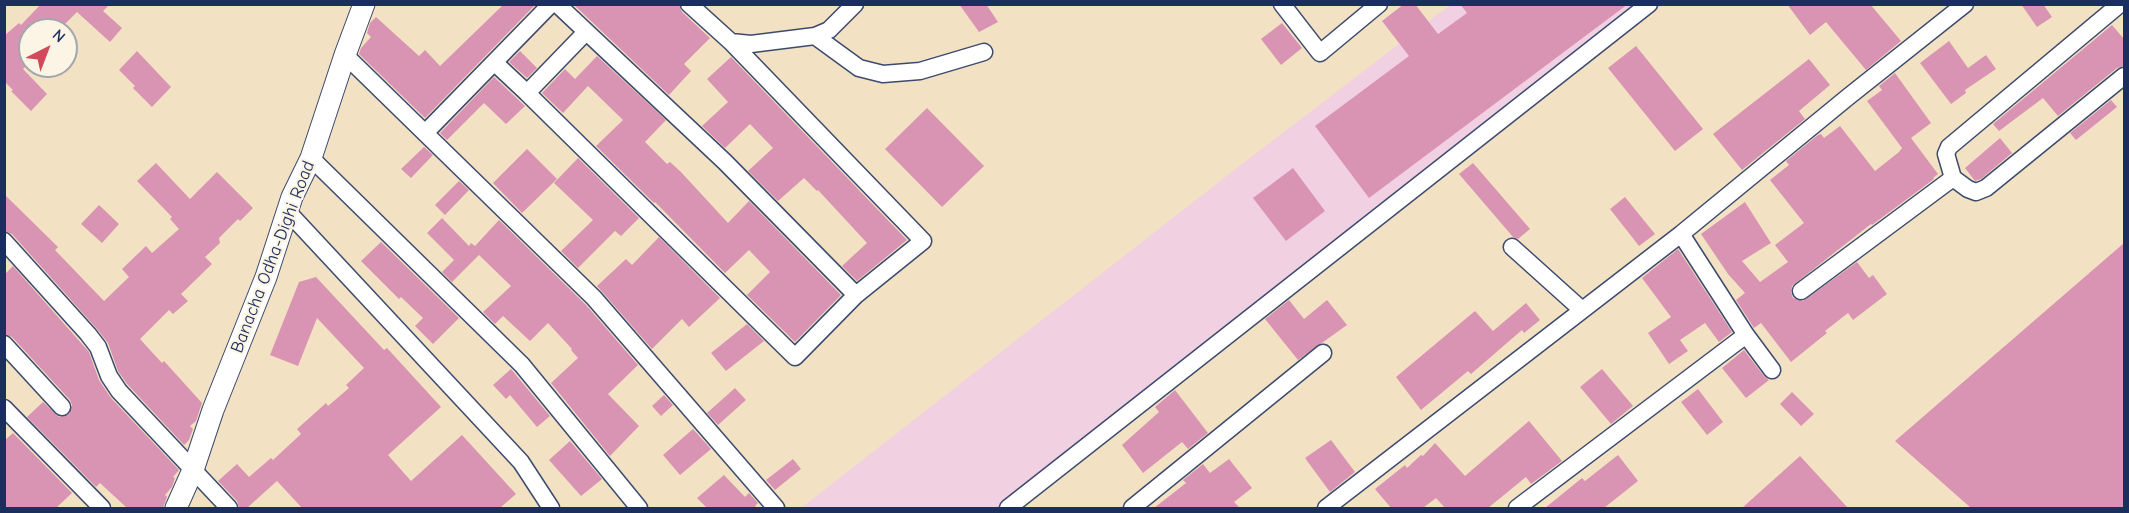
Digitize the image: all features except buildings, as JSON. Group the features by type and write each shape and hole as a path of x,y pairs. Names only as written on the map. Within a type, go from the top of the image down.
{"street":[{"name":"Banacha Odha-Dighi Road","path":"176,508 193,470 213,410 266,277 292,196 311,158 364,4"},
{"path":"495,63 795,357 856,295 923,241 731,42 689,4"},
{"path":"731,42 751,44 815,36 829,30 855,4"},
{"path":"1282,4 1320,53 1378,4"},
{"path":"1008,508 1649,4"},
{"path":"1326,508 1681,234 1965,4"},
{"path":"2120,4 1949,147 1946,154 1953,178 1968,189 1977,192 1986,188 2124,76"},
{"path":"426,132 557,5 725,162 856,295"},
{"path":"527,93 586,32"},
{"path":"815,36 859,68 883,74 920,71 984,52"},
{"path":"345,55 594,298 776,508"},
{"path":"311,158 522,365 639,508"},
{"path":"1801,291 1953,178"},
{"path":"288,212 521,462 551,508"},
{"path":"1681,234 1772,370"},
{"path":"4,241 98,347 109,376 119,391 229,508"},
{"path":"1512,247 1582,310"},
{"path":"1517,508 1746,334"},
{"path":"4,344 62,407"},
{"path":"1132,508 1323,353"},
{"path":"4,408 102,508"}],"shaded area":[{"path":"1450,5 1662,5 1012,508 801,508 1233,171"}]}
